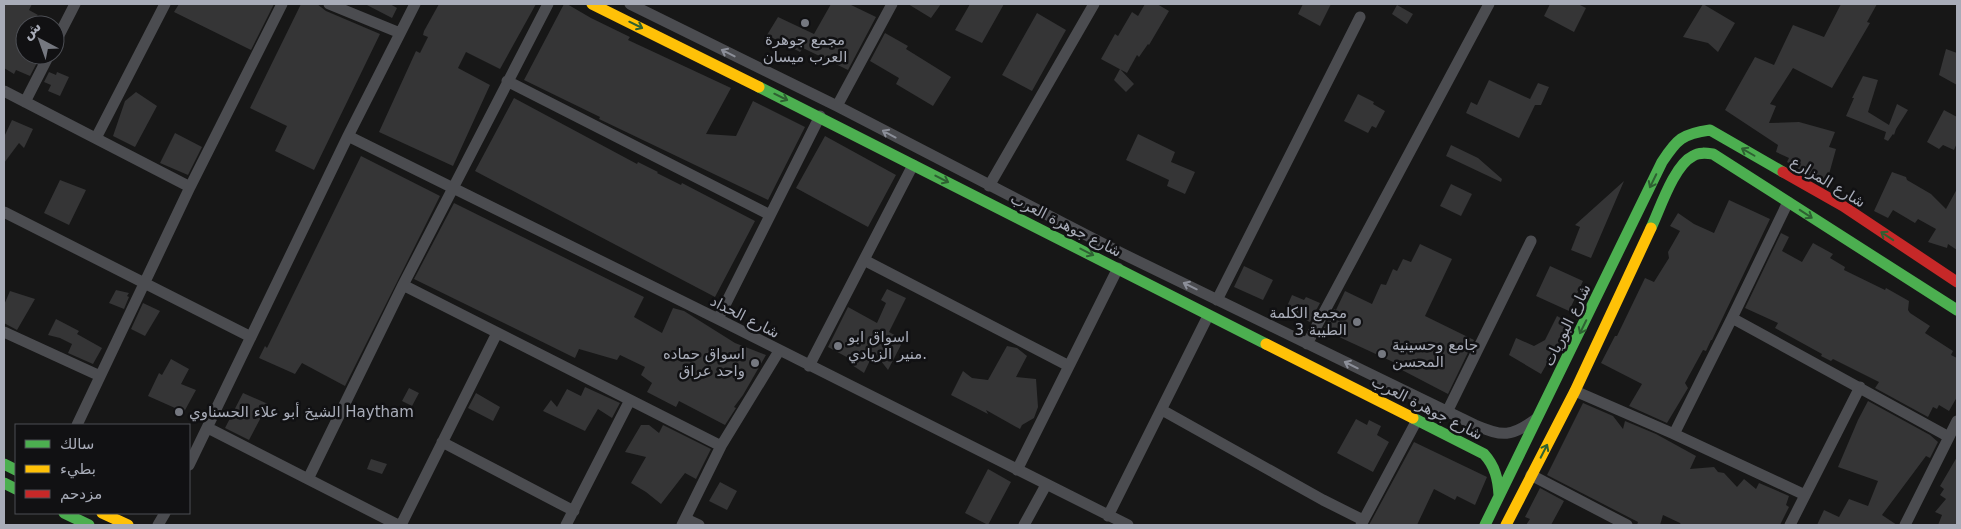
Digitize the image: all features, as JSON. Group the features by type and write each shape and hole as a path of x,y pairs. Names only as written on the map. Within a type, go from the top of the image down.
{"street":[{"path":"65,24 75,4"},
{"path":"96,138 165,4"},
{"path":"77,424 146,284 190,187 282,4"},
{"path":"329,4 400,33"},
{"path":"190,463 348,136 415,4"},
{"path":"308,479 452,188 548,4"},
{"name":"شارع جوهرة العرب","path":"592,4 820,116 1208,316 1484,454 1496,468 1500,495"},
{"name":"شارع جوهرة العرب","path":"630,4 837,106 990,186 1217,300 1495,434 1506,434 1516,431 1538,418"},
{"path":"837,106 892,4"},
{"path":"990,186 1094,4"},
{"path":"1307,344 1489,4"},
{"path":"1217,300 1360,17"},
{"path":"25,102 44,65"},
{"path":"507,81 770,216"},
{"path":"4,91 190,187"},
{"path":"718,319 820,116"},
{"name":"شارع المزارع","path":"1677,138 1688,133 1710,130 1843,206 1952,279"},
{"name":"شارع الحداد","path":"348,136 1128,525"},
{"name":"شارع البوريات","path":"1485,525 1662,162 1677,138"},
{"path":"1506,525 1575,390 1679,169 1688,157 1701,152 1713,154 1957,310"},
{"path":"808,366 913,165"},
{"path":"1674,434 1788,202"},
{"path":"4,212 251,337"},
{"path":"1447,412 1531,241"},
{"path":"1622,244 1631,251 1641,249"},
{"path":"1897,273 1904,272 1910,266 1912,259 1910,252"},
{"path":"864,260 1069,366"},
{"path":"1017,470 1118,268"},
{"path":"1936,297 1935,286 1942,277 1952,279"},
{"path":"1604,283 1609,280 1616,280 1621,283 1623,289"},
{"path":"403,285 721,446"},
{"path":"1108,516 1208,316"},
{"path":"1732,318 1950,437"},
{"path":"4,332 100,376"},
{"path":"208,428 400,525 497,333"},
{"path":"699,525 684,522 721,446 779,351"},
{"path":"1790,525 1860,387"},
{"path":"1575,390 1674,434 1804,496"},
{"path":"566,525 630,400"},
{"path":"1162,410 1362,523 1417,420"},
{"path":"1906,525 1957,420"},
{"path":"442,442 574,511"},
{"path":"1532,475 1627,525"},
{"path":"1024,525 1046,485"},
{"path":"66,514 89,525"},
{"path":"104,514 128,525"},
{"path":"158,525 164,514"}],"building":[{"path":"4,4 32,4 29,10 38,15 15,15 15,65 36,65 30,76 16,70 14,74 4,68"},
{"path":"179,4 274,4 251,50 174,12"},
{"path":"301,4 317,4 326,11 380,34 314,170 275,151 287,126 250,108"},
{"path":"365,4 390,4 397,8 392,18"},
{"path":"439,4 536,4 500,69 466,52 458,68 490,85 453,166 379,132 416,51 420,53 428,37 423,35 424,31"},
{"path":"564,4 630,37 628,40 731,88 706,134 736,136 753,101 805,127 768,200 599,119 600,117 524,80"},
{"path":"831,4 849,4 876,17 848,70 803,48 800,52 767,35 778,17 814,34"},
{"path":"908,4 941,4 931,18"},
{"path":"970,4 1004,4 982,43 955,30"},
{"path":"1145,4 1157,4 1169,11 1149,45 1139,57 1137,55 1127,73 1101,59 1115,34 1118,36 1132,12 1138,16"},
{"path":"1303,4 1331,4 1320,26 1298,14"},
{"path":"1550,4 1578,4 1586,8 1574,32 1544,16"},
{"path":"1703,4 1735,23 1718,52 1708,43 1683,37"},
{"path":"1841,4 1877,4 1867,22 1870,23 1832,88 1793,68 1770,104 1776,106 1769,123 1799,122 1835,132 1829,147 1836,149 1826,185 1787,162 1789,158 1776,152 1778,145 1725,110 1755,57 1774,65 1793,25 1824,37"},
{"path":"1397,5 1413,14 1407,24 1392,14"},
{"path":"1037,13 1066,30 1032,91 1002,75"},
{"path":"885,33 908,46 906,49 951,77 933,106 896,84 899,78 870,61"},
{"path":"1946,49 1957,53 1957,85 1939,75"},
{"path":"1120,69 1134,84 1126,92 1114,80"},
{"path":"49,72 56,75 57,72 69,77 60,96 48,91 51,85 44,82"},
{"path":"1863,76 1878,80 1868,112 1889,125 1897,104 1908,110 1894,135 1888,141 1884,139 1886,132 1846,116 1854,98 1852,98"},
{"path":"1489,80 1530,99 1538,83 1549,87 1541,105 1535,105 1519,138 1466,113 1471,102 1477,105"},
{"path":"136,92 157,106 135,147 113,136 125,101"},
{"path":"1358,94 1374,102 1373,104 1385,111 1376,128 1372,126 1368,133 1344,121"},
{"path":"514,98 637,164 638,162 681,185 682,183 755,221 715,297 475,171"},
{"path":"1944,110 1957,117 1957,143 1954,150 1943,145 1939,149 1927,142"},
{"path":"12,120 33,129 24,148 19,143 4,163 4,137"},
{"path":"175,133 202,147 188,175 160,163"},
{"path":"1138,134 1175,152 1171,162 1195,172 1185,194 1167,186 1169,180 1126,160"},
{"path":"825,136 896,175 868,227 796,188"},
{"path":"1451,145 1478,158 1502,179 1501,182 1446,156"},
{"path":"361,156 440,196 345,386 302,363 295,374 259,358 265,346 267,348"},
{"path":"1892,172 1906,177 1907,180 1931,194 1946,209 1957,189 1957,250 1948,244 1947,248 1928,242 1936,229 1918,219 1915,223 1893,210 1888,218 1874,211"},
{"path":"60,180 86,190 69,225 44,213"},
{"path":"1624,181 1591,258 1571,250 1580,227 1575,225"},
{"path":"1451,184 1472,194 1461,216 1440,206"},
{"path":"1729,200 1770,219 1712,340 1706,351 1703,350 1685,383 1688,388 1667,423 1629,406 1642,384 1601,363 1615,336 1617,336 1645,278 1654,282 1669,258 1668,252 1680,231 1670,226 1678,213 1694,224 1714,233"},
{"path":"454,203 644,297 634,317 662,333 673,308 684,311 735,343 766,355 725,425 679,401 676,407 647,392 652,383 641,375 645,367 620,355 617,360 579,349 575,358 414,279"},
{"path":"1781,233 1789,237 1782,251 1802,262 1813,243 1833,254 1830,258 1845,267 1844,270 1885,290 1886,288 1909,301 1908,310 1910,313 1930,326 1925,333 1953,351 1951,355 1957,358 1957,397 1949,411 1939,405 1937,409 1933,407 1928,417 1875,388 1879,382 1833,359 1831,361 1821,356 1822,354 1775,328 1778,323 1745,308"},
{"path":"1420,244 1452,259 1425,316 1474,340 1448,394 1402,370 1404,367 1326,331 1327,329 1324,328 1334,309 1336,310 1345,291 1372,304 1381,284 1386,285 1393,269 1397,271 1403,259 1411,262"},
{"path":"1244,266 1273,280 1263,300 1234,287"},
{"path":"1550,266 1583,281 1569,311 1536,296"},
{"path":"887,289 906,298 889,332 900,338 899,342 902,343 888,370 874,352 864,373 852,365 854,361 828,347 848,307 877,323 886,303 881,300"},
{"path":"116,290 129,293 124,309 109,303"},
{"path":"10,291 35,299 17,330 4,323 4,305"},
{"path":"1292,295 1304,300 1306,297 1320,303 1310,322 1285,311"},
{"path":"143,303 160,311 145,336 131,329"},
{"path":"1557,316 1570,323 1541,374 1509,355 1516,338 1534,346 1545,340"},
{"path":"56,319 79,331 77,334 102,348 93,364 68,353 72,344 48,335"},
{"path":"1007,346 1017,348 1027,356 1016,377 1036,379 1038,407 1034,418 1022,425 1020,429 986,410 988,414 951,395 963,371 972,378 988,380"},
{"path":"171,359 189,369 181,384 196,390 184,412 148,396 159,373 162,375"},
{"path":"585,387 620,403 612,418 598,409 585,431 543,411 551,400 557,407 567,389 581,396"},
{"path":"409,388 419,393 412,406 402,401"},
{"path":"243,393 268,404 249,440 225,428"},
{"path":"476,393 500,407 493,421 468,408"},
{"path":"1868,401 1930,435 1938,442 1930,458 1926,456 1882,515 1897,525 1817,525 1824,510 1839,517 1849,499 1868,506 1878,481 1838,467"},
{"path":"1583,403 1613,416 1623,429 1625,421 1656,434 1696,456 1690,469 1714,467 1718,472 1724,473 1737,487 1744,479 1756,489 1759,483 1789,496 1786,505 1789,507 1780,525 1681,525 1663,515 1660,525 1637,525 1638,522 1547,475"},
{"path":"1356,419 1367,425 1369,420 1381,426 1377,435 1389,442 1373,472 1337,453"},
{"path":"641,425 649,425 659,433 663,425 711,449 696,479 685,473 661,504 631,483 646,457 625,452"},
{"path":"1414,442 1487,477 1475,505 1457,496 1455,500 1434,489 1417,525 1369,525"},
{"path":"1957,457 1957,525 1938,525 1942,515 1935,512 1946,499 1940,495 1944,489 1940,486"},
{"path":"371,459 387,464 382,474 367,469"},
{"path":"988,469 1011,482 988,525 965,513"},
{"path":"720,482 737,491 727,510 709,501"},
{"path":"1540,488 1564,501 1551,525 1526,525 1530,519 1525,517"}],"traffic: fast":[{"path":"759,87 1266,344"},
{"path":"1485,525 1662,162 1676,143 1693,133 1710,130 1783,172"},
{"path":"1651,228 1668,188 1680,168 1695,155 1703,153 1713,154 1957,310"},
{"path":"1413,418 1484,454 1491,463 1495,473 1499,495"},
{"path":"4,464 15,470"},
{"path":"4,483 15,488"},
{"path":"66,514 89,525"}],"traffic: slow":[{"path":"592,4 759,87"},
{"path":"1506,525 1575,391 1651,228"},
{"path":"1266,344 1413,418"},
{"path":"104,514 128,525"}],"traffic: jam":[{"path":"1783,172 1843,206 1957,282"}],"place":[{"name":"مجمع جوهرة العرب ميسان","path":"805,23"},
{"name":"مجمع الكلمة الطيبة 3","path":"1357,322"},
{"name":"اسواق ابو منير الزيادي.","path":"838,346"},
{"name":"جامع وحسينية المحسن","path":"1382,354"},
{"name":"اسواق حماده واحد عراق","path":"755,363"},
{"name":"الشيخ أبو علاء الحسناوي Haytham","path":"179,412"}]}
